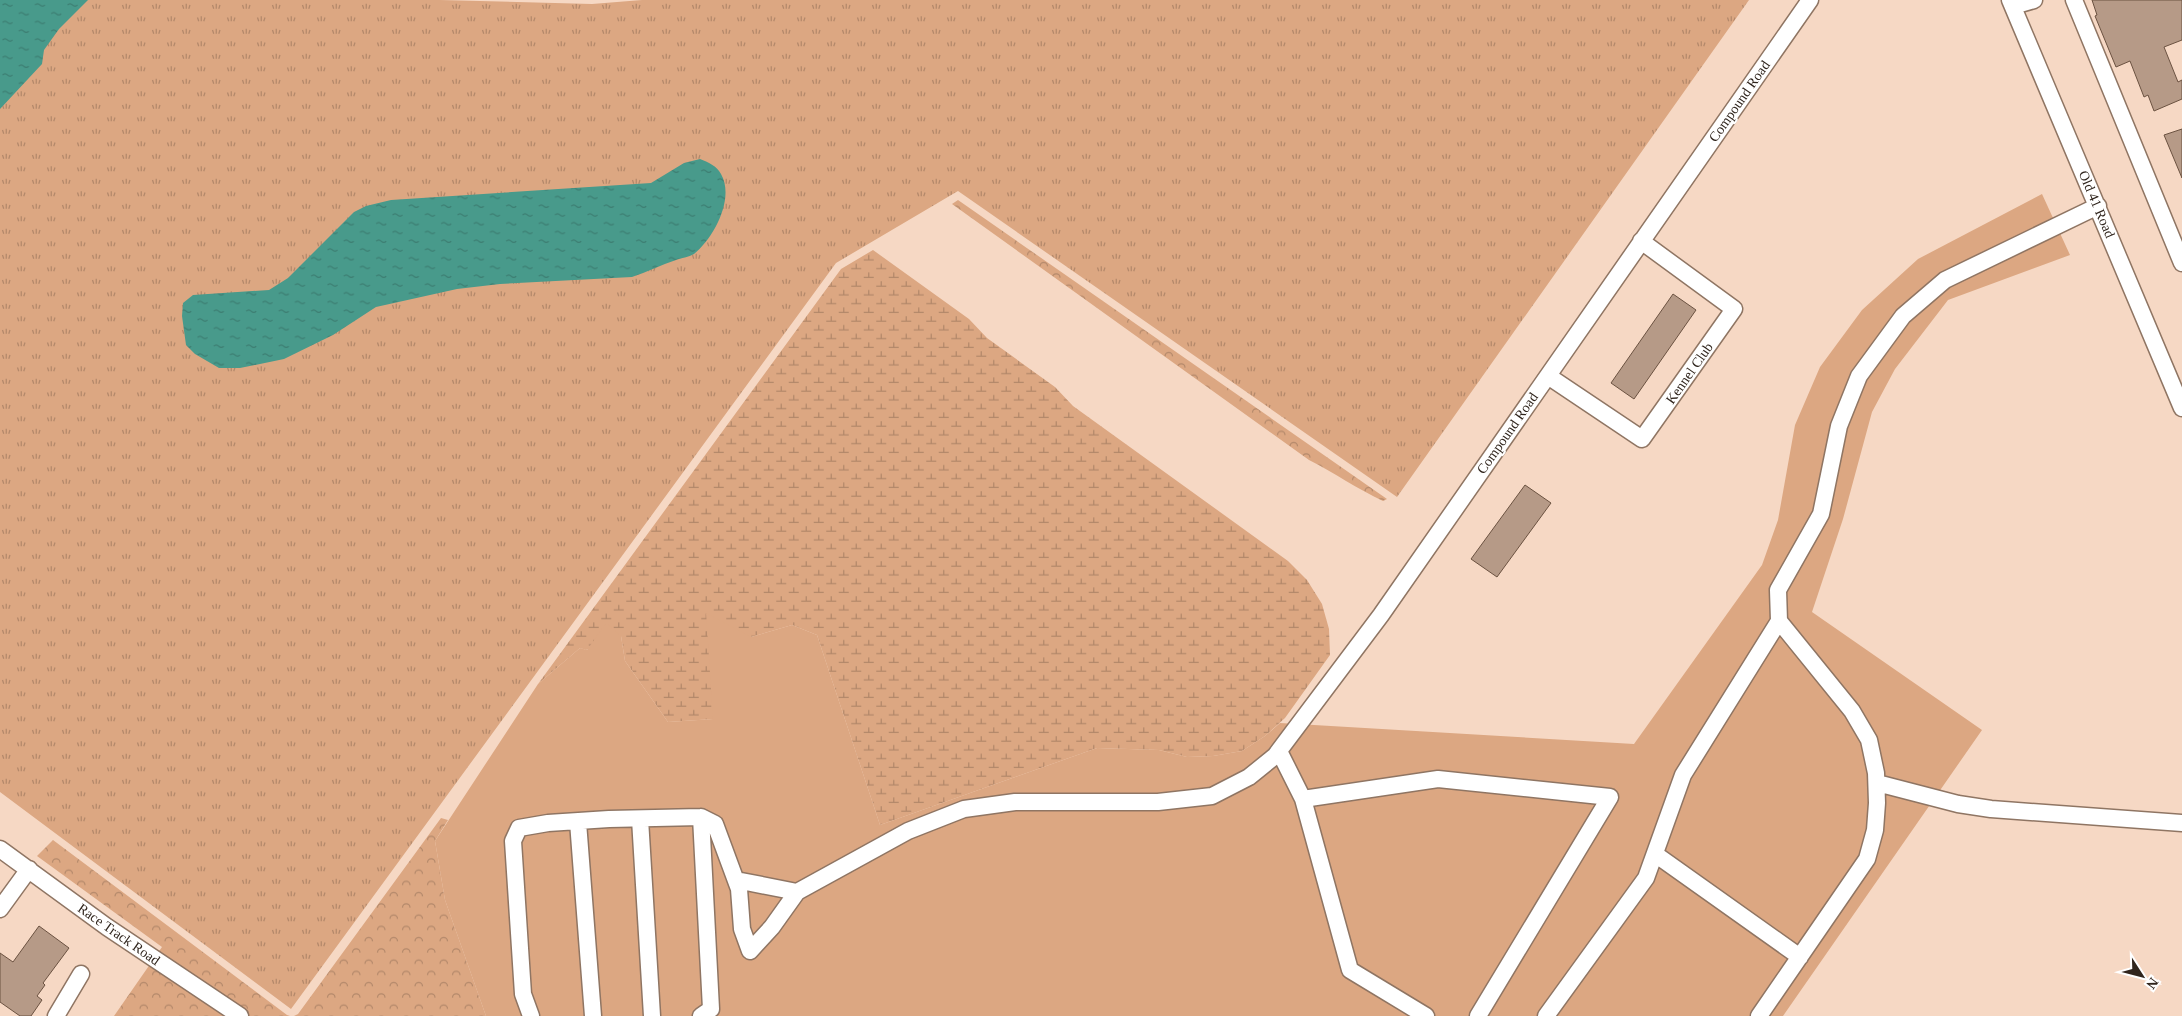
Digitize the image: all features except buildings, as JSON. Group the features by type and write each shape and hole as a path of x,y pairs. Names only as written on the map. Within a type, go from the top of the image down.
{"street":[{"name":"Compound Road","path":"797,892 908,831 964,809 1015,802 1158,802 1212,796 1249,777 1279,751 1380,615 1810,0"},
{"path":"2011,3 2034,0"},
{"path":"2074,0 2182,263"},
{"name":"Old 41 Road","path":"2011,3 2182,408"},
{"path":"1546,1016 1646,878 1683,775 1779,621 1778,590 1821,514 1839,426 1859,376 1880,345 1903,316 1945,280 2098,206"},
{"name":"Kennel Club","path":"1548,376 1642,439 1734,309 1642,241"},
{"path":"1759,1016 1867,859 1875,830 1877,783 1869,740 1852,711 1779,621"},
{"path":"1279,751 1303,799 1350,970 1426,1016"},
{"path":"1303,799 1438,779 1610,797 1478,1016"},
{"path":"1877,783 1958,804 1991,809 2182,823"},
{"path":"530,1016 523,994 513,842 519,828 548,823 701,817 715,824 739,889 742,929 750,951 772,927 797,892 736,880"},
{"path":"701,817 708,1014"},
{"path":"640,819 652,1016"},
{"path":"578,822 593,1016"},
{"name":"Race Track Road","path":"0,849 107,927 240,1016"},
{"path":"1655,854 1800,957"},
{"path":"1,907 29,869"},
{"path":"56,1016 81,974"}],"green space":[{"path":"0,0 440,0 592,4 642,0 1749,0 1397,497 958,191 836,263 291,1009 0,792"},
{"path":"2042,194 2070,255 1948,300 1895,369 1872,412 1843,519 1812,612 1982,730 1783,1016 486,1016 445,900 435,841 538,684 580,648 587,650 606,623 621,636 625,661 668,722 713,719 706,613 751,637 792,625 817,635 880,825 1097,748 1159,750 1187,757 1213,756 1242,751 1265,736 1280,723 1634,744 1762,565 1778,520 1795,425 1820,367 1862,310 1918,259"},
{"path":"958,200 1387,499 1383,501 1373,496 1309,460 952,204"},
{"path":"873,250 969,319 987,338 1055,387 1073,406 1288,561 1307,580 1322,604 1329,629 1330,655 1285,718 1265,736 1242,751 1213,756 1187,757 1159,750 1097,748 880,825 817,635 792,625 751,637 714,719 668,722 625,661 621,636 586,650 580,648 538,684 841,269"},
{"path":"441,818 448,820 435,841 445,900 486,1016 294,1016 298,1014"},
{"path":"53,840 290,1016 114,1016 162,947 37,856"}],"water":[{"path":"0,0 88,0 59,29 44,50 42,64 0,109"},
{"path":"700,159 717,169 725,184 724,206 715,228 709,238 694,254 638,275 632,277 500,284 457,289 376,307 333,335 284,359 240,368 219,368 195,354 186,345 182,316 183,303 193,295 269,290 288,278 354,212 366,206 391,200 651,183 684,163"}]}
